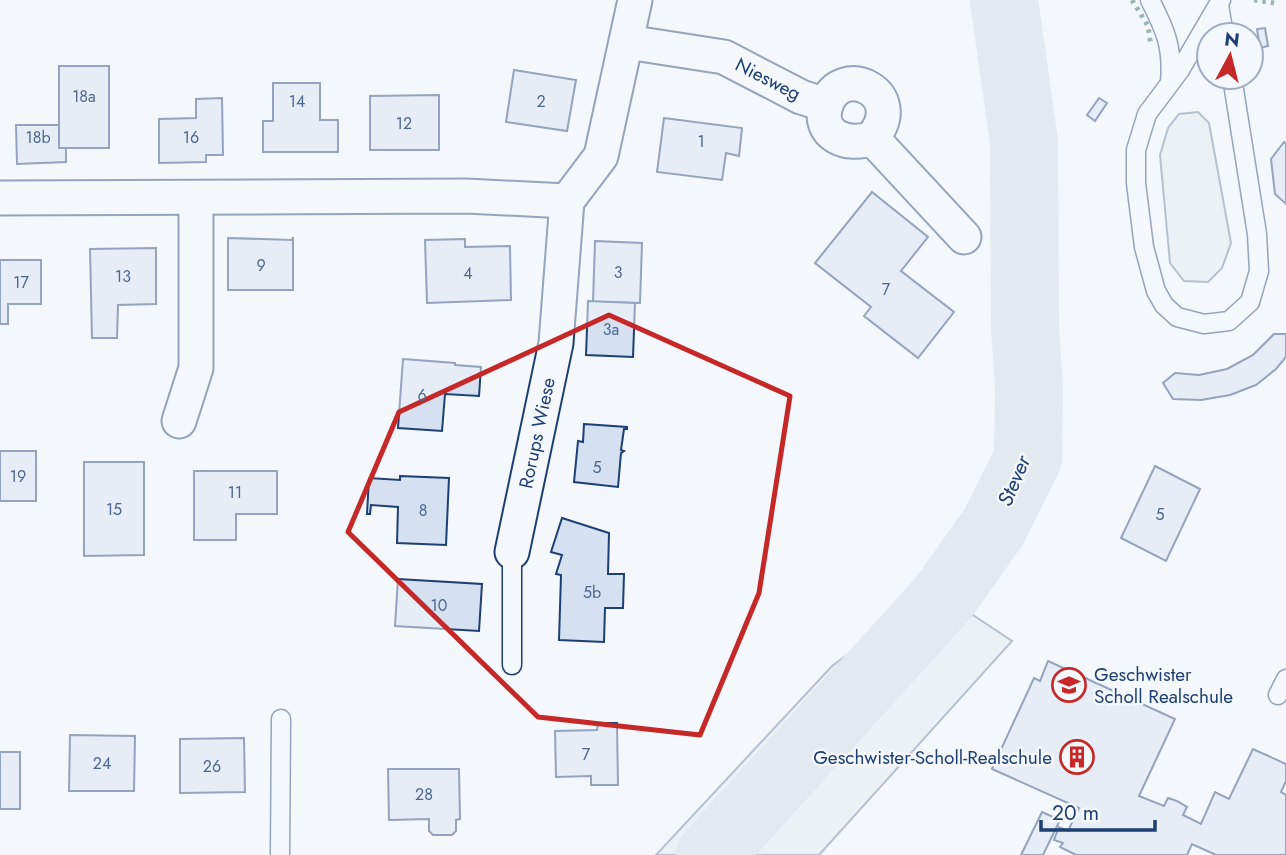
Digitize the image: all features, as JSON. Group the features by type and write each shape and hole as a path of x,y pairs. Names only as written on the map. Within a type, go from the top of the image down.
{"street":[{"path":"0,198 466,196 567,201 601,156 635,0"},
{"name":"Niesweg","path":"627,42 724,57 801,97 826,105"},
{"name":"Niesweg","path":"852,83 865,86 875,93 882,103 884,116 880,128 872,138 859,143 846,142 834,136 826,124 826,105 829,97 839,87 852,83"},
{"path":"872,138 964,237"},
{"path":"179,421 196,368 196,198"},
{"name":"Rorups Wiese","path":"512,552 556,343 567,201"}],"lane":[{"path":"1150,0 1162,24 1172,57 1170,83"},
{"path":"1220,3 1170,83 1147,114 1136,150 1136,183 1149,271 1164,305 1177,317 1204,324 1229,321 1250,302 1259,271 1257,234 1234,91"},
{"path":"1220,3 1222,21"},
{"name":"Rorups Wiese","path":"512,552 512,665"},
{"path":"280,855 281,719"}],"highlighted area":[{"path":"609,315 790,396 759,593 700,735 538,717 348,532 399,412"}],"shaded area":[{"path":"1198,112 1209,123 1231,243 1222,268 1208,282 1184,281 1170,263 1160,155 1168,128 1179,114"},
{"path":"935,590 1012,641 819,855 656,855 832,666"}],"building":[{"path":"59,66 109,66 109,148 59,148"},
{"path":"514,70 576,80 567,131 506,122"},
{"path":"273,83 320,83 320,120 338,120 338,152 263,152 263,121 273,121"},
{"path":"439,95 439,150 370,150 370,96"},
{"path":"222,98 223,155 206,155 206,162 159,163 159,119 196,118 196,99"},
{"path":"1099,98 1107,103 1095,121 1087,115"},
{"path":"664,118 742,128 739,156 726,153 722,180 657,172"},
{"path":"16,125 59,125 59,148 66,148 66,162 17,164"},
{"path":"1284,142 1286,204 1275,194 1271,159"},
{"path":"872,192 928,237 901,271 954,312 918,358 864,316 871,307 815,263"},
{"path":"293,237 293,290 228,290 228,238 292,240"},
{"path":"465,239 465,247 510,246 511,300 427,303 425,240"},
{"path":"595,241 642,243 640,303 593,302"},
{"path":"156,248 156,304 118,305 117,338 92,338 90,249"},
{"path":"0,260 41,260 41,304 8,304 8,324 0,324"},
{"path":"588,301 635,303 633,357 586,355"},
{"path":"1274,334 1286,334 1286,357 1256,385 1230,395 1201,400 1173,399 1163,383 1175,373 1199,375 1227,369 1253,355"},
{"path":"403,359 481,367 479,396 445,394 442,431 398,428"},
{"path":"584,424 627,427 624,429 621,450 624,451 621,453 618,487 574,482 578,441 583,442"},
{"path":"0,451 36,451 36,501 0,501"},
{"path":"84,462 144,462 144,555 84,556"},
{"path":"1155,466 1200,489 1166,561 1121,538"},
{"path":"194,471 277,471 277,514 236,514 236,540 194,540"},
{"path":"400,476 449,478 446,545 397,543 398,507 371,505 370,514 367,514 369,478 400,480"},
{"path":"562,518 609,533 608,574 624,574 623,608 605,608 604,642 559,640 561,575 556,574 562,555 551,552"},
{"path":"398,579 482,584 479,631 395,626"},
{"name":"Geschwister-Scholl-Realschule","path":"1048,661 1175,719 1139,796 1164,806 1168,798 1177,801 1187,807 1183,815 1201,824 1215,792 1229,799 1253,749 1286,764 1286,781 1281,792 1286,795 1286,855 1216,855 1192,844 1187,855 1076,855 1060,847 1063,843 1054,840 1059,827 1068,831 1079,808 992,769 1034,678 1040,681"},
{"path":"598,723 617,723 618,785 591,785 591,776 556,777 555,731 597,730"},
{"path":"70,735 135,736 134,791 69,791"},
{"path":"244,738 245,792 180,793 180,739"},
{"path":"0,752 20,752 20,809 0,809"},
{"path":"388,769 459,769 460,819 456,820 456,831 452,835 433,835 429,831 429,819 389,820"},
{"path":"1042,812 1060,820 1043,855 1021,855"}],"waterway":[{"name":"Stever","path":"710,855 944,597 993,528 1028,458 1024,142 1004,0"}],"hedge":[{"path":"1132,0 1148,26 1151,46"},
{"path":"1254,0 1274,3"}],"place":[{"name":"Geschwister Scholl Realschule","path":"1069,685"},
{"name":"Geschwister-Scholl-Realschule","path":"1077,757"}]}
